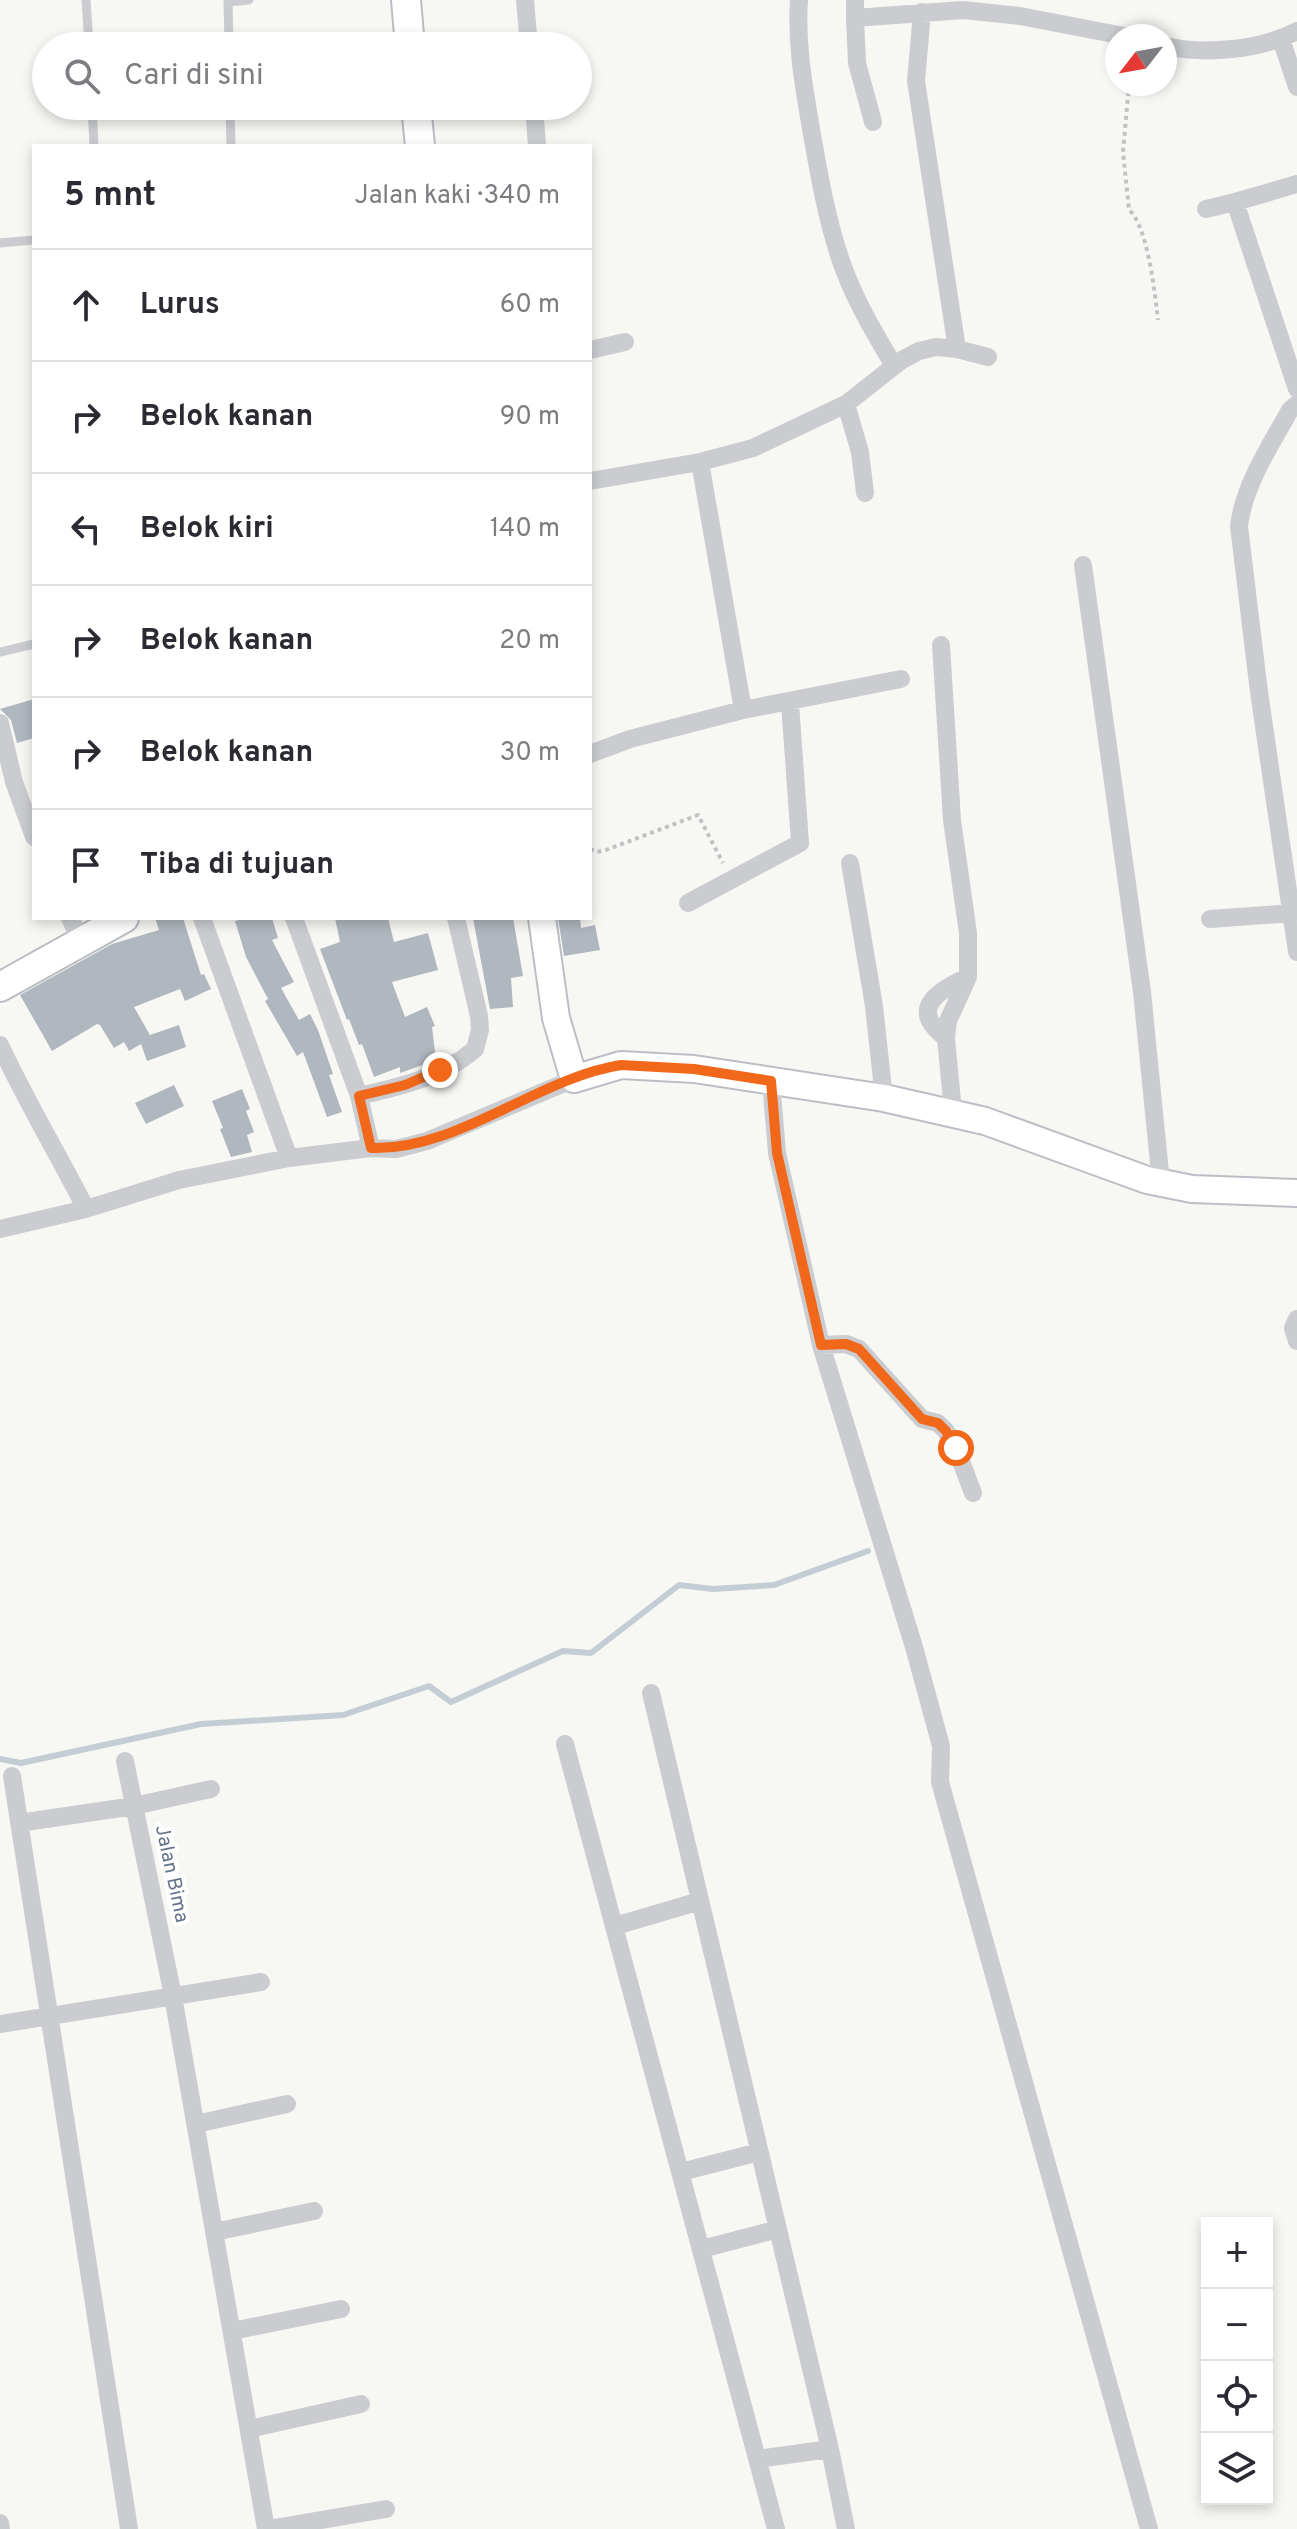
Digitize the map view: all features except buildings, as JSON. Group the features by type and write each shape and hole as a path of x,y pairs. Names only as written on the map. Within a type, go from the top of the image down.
{"main road":[{"path":"406,0 409,32"},
{"path":"417,120 420,144"},
{"path":"0,987 75,930 116,920"}],"street":[{"path":"525,0 528,32"},
{"path":"799,0 798,48 803,82 819,175 833,229 842,262 863,313 894,366"},
{"path":"873,122 857,63 855,9 991,12 1105,33"},
{"path":"922,12 916,81 951,293 957,349"},
{"path":"1177,47 1220,49 1289,35 1297,87"},
{"path":"535,120 537,144"},
{"path":"1206,209 1297,184"},
{"path":"1235,202 1297,389"},
{"path":"592,350 625,342"},
{"path":"592,481 700,462 753,448 846,404 911,354 927,348 957,349 988,357"},
{"path":"846,404 860,452 865,493"},
{"path":"1297,404 1287,416 1247,492 1239,526 1259,692 1297,952"},
{"path":"700,462 743,710"},
{"path":"1083,565 1142,992 1161,1183"},
{"path":"941,645 952,820 968,933 968,977 941,992 928,1006 928,1021 946,1038 953,1112"},
{"path":"592,753 630,739 743,710 901,679"},
{"path":"688,903 800,843 790,703"},
{"path":"0,723 14,782 32,832"},
{"path":"850,863 874,1006 884,1098"},
{"path":"1210,919 1293,913"},
{"path":"203,920 289,1158"},
{"path":"295,920 359,1096 371,1148"},
{"path":"359,1096 405,1085 457,1062 475,1049 480,1030 479,1016 456,920"},
{"path":"542,920 556,1018 574,1079"},
{"path":"0,1045 86,1209"},
{"path":"0,1229 86,1209 179,1180 289,1158 371,1148 396,1149 427,1141 574,1079 621,1065 694,1069 884,1098 953,1112 1161,1183 1192,1189 1297,1194"},
{"path":"771,1081 777,1153 821,1345 918,1661 941,1746 940,1782 1149,2529"},
{"path":"1297,1319 1293,1328 1297,1341"},
{"path":"821,1345 846,1344 859,1349 922,1419 938,1423 956,1448 973,1493"},
{"path":"651,1693 830,2449 846,2529"},
{"path":"565,1744 776,2529"},
{"name":"Jalan Bima","path":"125,1761 173,1996 267,2529"},
{"path":"12,1776 129,2529"},
{"path":"19,1823 134,1806 211,1789"},
{"path":"615,1926 700,1901"},
{"path":"0,2024 261,1982"},
{"path":"196,2124 287,2104"},
{"path":"681,2172 759,2152"},
{"path":"214,2232 314,2211"},
{"path":"702,2249 778,2229"},
{"path":"232,2331 341,2309"},
{"path":"249,2429 361,2404"},
{"path":"758,2459 830,2449"},
{"path":"267,2529 386,2509"}],"lane":[{"path":"86,0 88,32"},
{"path":"229,32 228,1 249,0"},
{"path":"93,120 94,144"},
{"path":"230,120 231,144"},
{"path":"0,243 32,240"},
{"path":"0,652 32,644"}],"path":[{"path":"1128,96 1123,137 1129,210 1140,227 1154,284 1158,320"},
{"path":"592,850 606,850 698,815 731,880"}],"waterway":[{"path":"0,1759 21,1763 201,1724 343,1715 429,1686 451,1702 563,1651 591,1653 679,1585 713,1589 774,1585 868,1551"}],"route":[{"path":"440,1070 405,1085 359,1096 371,1148 396,1149 427,1141 609,1067 694,1069 771,1081 777,1153 821,1345 846,1344 859,1349 922,1419 938,1423 946,1431 956,1448"}]}
